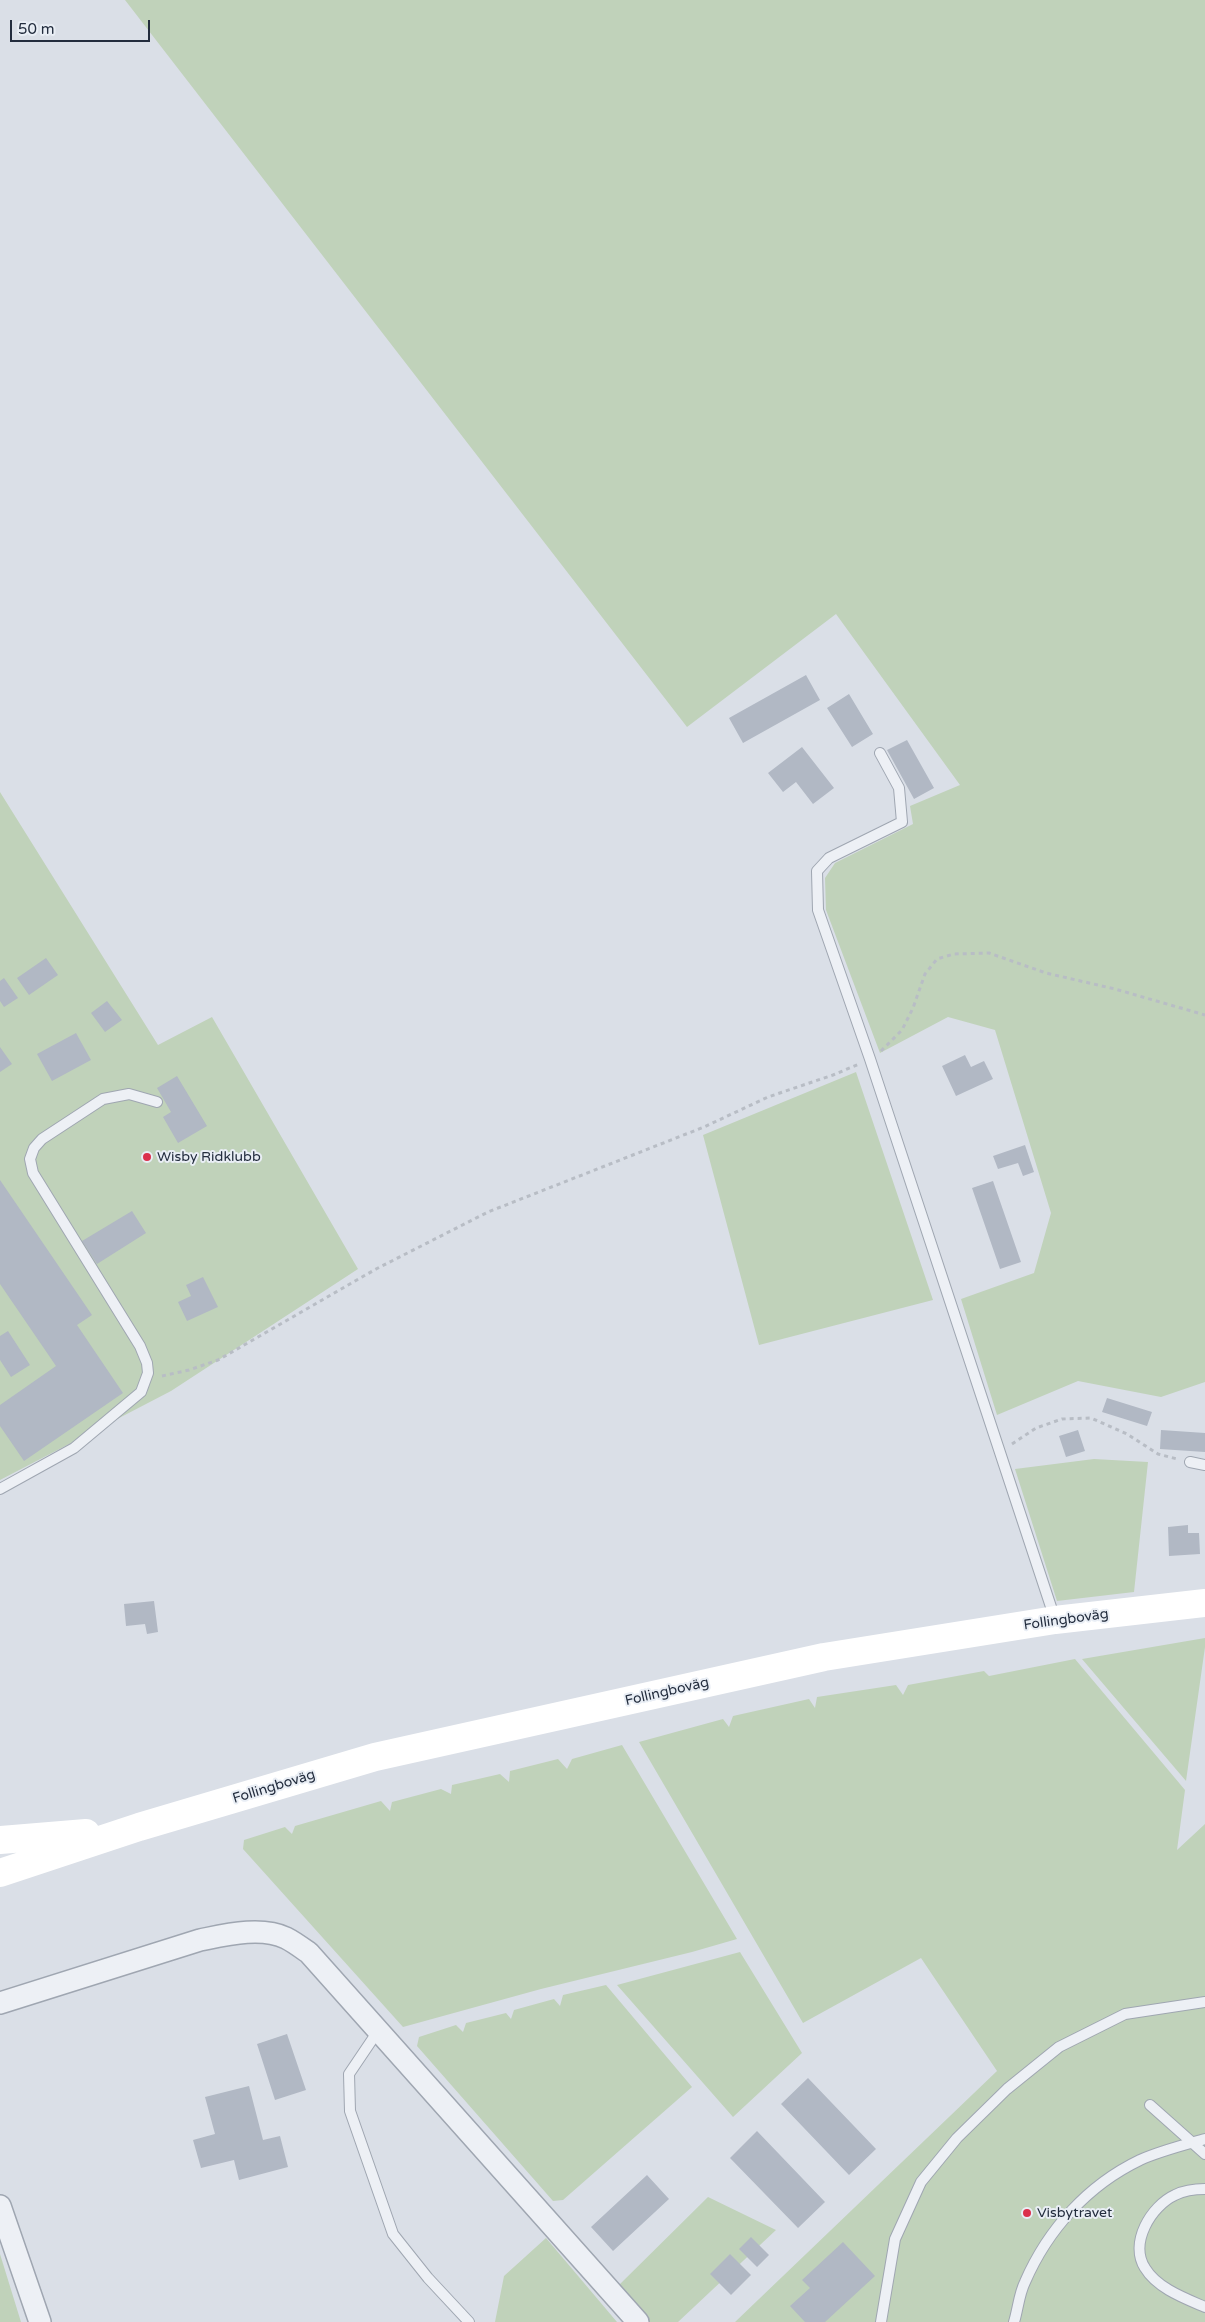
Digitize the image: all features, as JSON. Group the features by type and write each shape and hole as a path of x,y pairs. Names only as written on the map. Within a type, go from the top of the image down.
{"main road":[{"name":"Follingboväg","path":"0,1873 140,1827 375,1757 824,1657 1055,1620 1205,1603"},
{"name":"Follingboväg","path":"0,1840 140,1827"}],"street":[{"path":"0,2002 200,1940 232,1934 265,1933 285,1938 309,1953 638,2322"},
{"path":"0,2206 40,2322"}],"lane":[{"path":"880,753 899,788 902,822 829,858 817,871 818,910 870,1059 1055,1620"},
{"path":"0,1489 74,1448 141,1392 146,1380 147,1363 140,1346 33,1173 30,1159 34,1148 42,1139 103,1099 129,1094 157,1102"},
{"path":"1190,1462 1205,1465"},
{"path":"881,2322 895,2238 921,2182 969,2126 1007,2089 1059,2047 1125,2014 1205,2002"},
{"path":"378,2031 349,2074 350,2111 393,2234 428,2278 469,2322"},
{"path":"1150,2105 1205,2154"},
{"path":"1014,2322 1024,2283 1040,2251 1068,2212 1104,2180 1141,2160 1205,2139"},
{"path":"1205,2188 1175,2194 1158,2206 1145,2225 1139,2246 1144,2267 1155,2281 1205,2307"}],"path":[{"path":"146,1380 189,1370 218,1360 376,1269 488,1212 704,1127 768,1097 833,1075 870,1059 880,1053 902,1030 913,1008 925,974 937,959 954,954 989,952 1046,973 1115,989 1205,1015"},
{"path":"999,1452 1036,1428 1062,1419 1091,1418 1127,1434 1158,1454 1190,1462"}],"green space":[{"path":"125,0 1205,0 1205,1382 1161,1397 1078,1381 997,1415 961,1299 1034,1273 1051,1213 995,1030 948,1017 880,1053 826,910 825,878 835,863 913,824 910,806 960,785 836,614 687,727"},
{"name":"Wisby Ridklubb","path":"0,792 158,1045 212,1017 358,1269 171,1391 0,1480"},
{"path":"856,1072 933,1300 759,1345 703,1135"},
{"path":"1094,1459 1148,1462 1134,1592 1057,1601 1015,1469"},
{"path":"1205,1638 1205,1647 1186,1781 1082,1659"},
{"path":"1075,1659 1185,1790 1177,1850 1205,1824 1205,2322 735,2322 997,2071 921,1958 803,2023 639,1742 723,1719 729,1727 733,1716 809,1699 815,1708 817,1697 896,1685 903,1695 908,1685 984,1671 989,1676"},
{"path":"622,1745 737,1939 541,1989 403,2027 243,1849 244,1840 285,1827 292,1834 295,1826 381,1801 390,1811 392,1802 441,1789 451,1794 452,1785 500,1774 509,1782 510,1771 558,1759 567,1769 572,1759"},
{"path":"740,1952 802,2053 733,2117 617,1985"},
{"path":"606,1985 692,2087 563,2200 553,2201 417,2046 419,2037 456,2025 463,2032 466,2023 506,2013 511,2019 514,2010 554,1999 560,2006 563,1995"},
{"path":"708,2197 776,2230 678,2322 649,2322 618,2286"},
{"path":"546,2238 617,2322 495,2322 504,2276"},
{"path":"0,2254 21,2322 0,2322"}],"building":[{"path":"806,675 820,700 743,743 729,718"},
{"path":"849,694 873,734 852,747 827,708"},
{"path":"907,740 934,788 914,799 887,750"},
{"path":"802,747 834,788 813,804 796,782 783,792 768,773"},
{"path":"46,958 58,975 29,995 17,978"},
{"path":"4,978 18,998 4,1007 0,1001 0,981"},
{"path":"107,1001 122,1020 105,1032 91,1013"},
{"path":"76,1033 91,1060 52,1081 37,1054"},
{"path":"0,1047 12,1064 0,1072"},
{"path":"965,1055 971,1067 984,1061 993,1079 956,1096 942,1066"},
{"path":"177,1076 207,1126 178,1143 163,1117 171,1112 157,1088"},
{"path":"1025,1145 1034,1172 1023,1176 1018,1163 998,1169 993,1156"},
{"path":"0,1180 92,1315 77,1325 123,1393 24,1461 0,1426 0,1405 56,1366 0,1284"},
{"path":"993,1181 1021,1262 1000,1269 972,1188"},
{"path":"132,1211 146,1233 97,1264 82,1241"},
{"path":"203,1277 218,1307 187,1321 178,1302 191,1296 186,1285"},
{"path":"8,1331 30,1365 11,1377 0,1360 0,1336"},
{"path":"1107,1398 1152,1412 1147,1426 1102,1412"},
{"path":"1078,1430 1085,1451 1066,1457 1059,1436"},
{"path":"1161,1430 1205,1433 1205,1452 1160,1449"},
{"path":"1188,1525 1188,1533 1199,1533 1200,1554 1169,1556 1168,1527"},
{"path":"154,1601 158,1632 147,1634 145,1624 126,1626 124,1604"},
{"path":"287,2034 306,2090 275,2100 257,2044"},
{"path":"808,2078 876,2149 849,2175 781,2104"},
{"path":"249,2086 263,2140 280,2136 288,2167 239,2180 234,2160 201,2168 193,2140 215,2134 205,2097"},
{"path":"757,2131 825,2202 798,2228 730,2158"},
{"path":"647,2175 669,2199 613,2251 591,2227"},
{"path":"751,2237 769,2255 757,2267 739,2249"},
{"path":"843,2242 875,2276 825,2322 805,2322 790,2306 810,2288 802,2280"},
{"path":"730,2254 751,2275 731,2295 710,2274"}],"place":[{"name":"Wisby Ridklubb","path":"147,1157"},
{"name":"Visbytravet","path":"1027,2213"}]}
